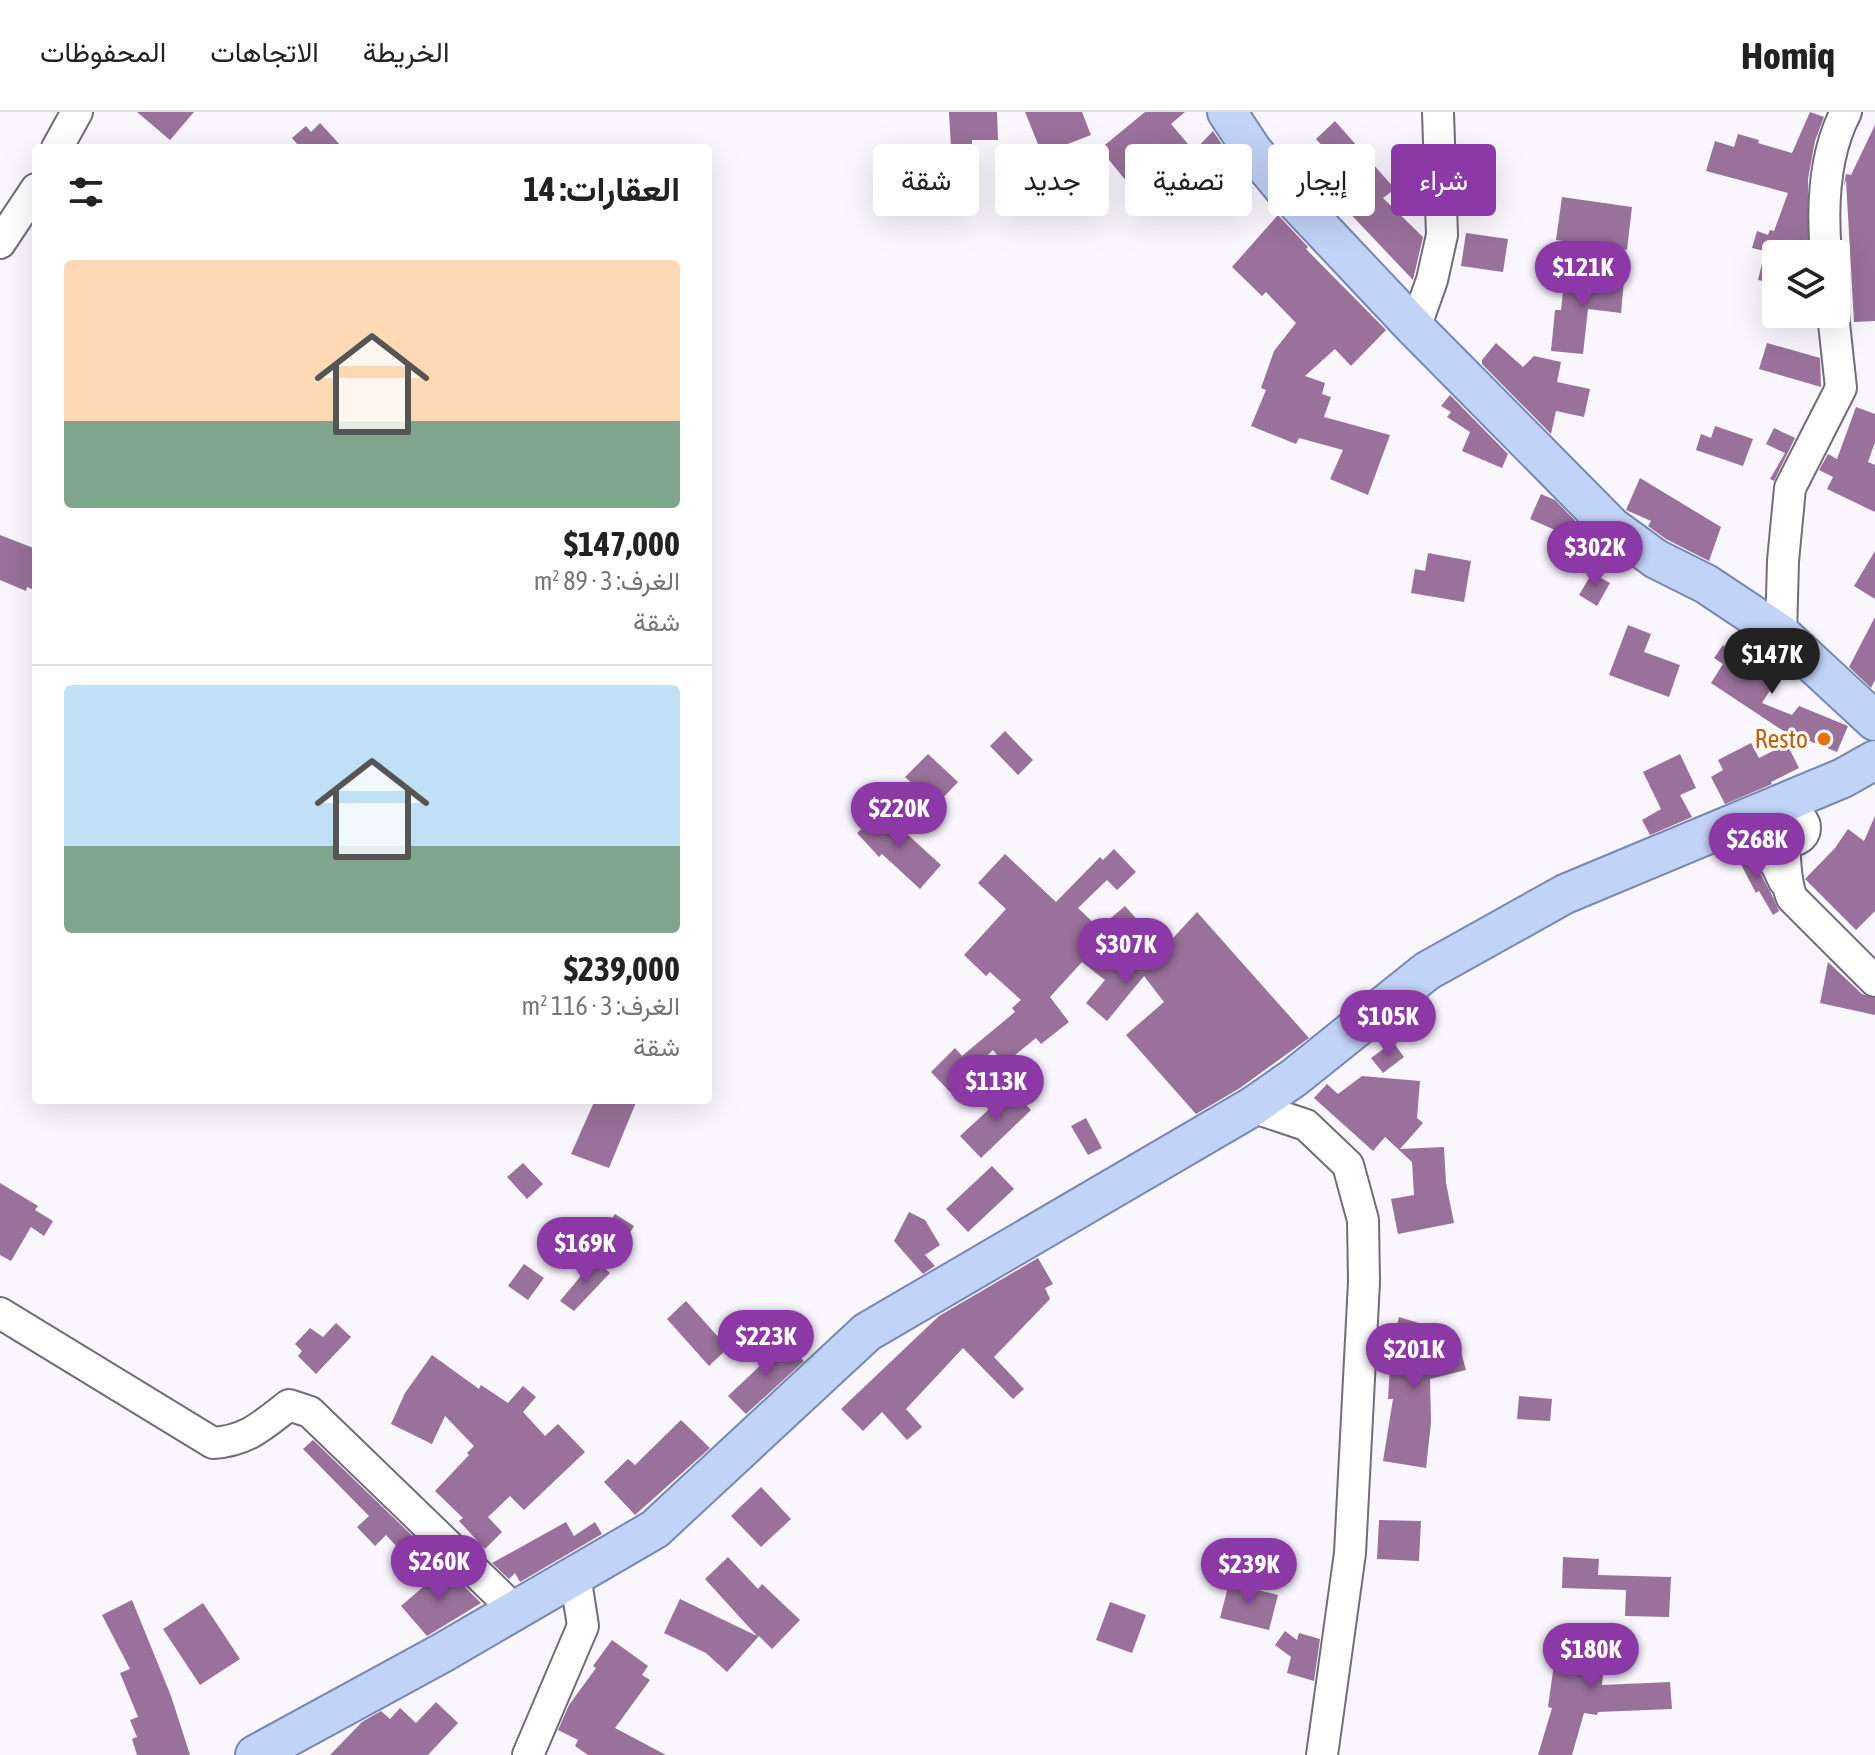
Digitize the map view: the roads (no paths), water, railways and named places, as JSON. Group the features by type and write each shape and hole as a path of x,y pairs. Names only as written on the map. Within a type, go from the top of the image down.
{"main road":[{"path":"1227,112 1252,150 1285,190 1415,328 1624,538 1656,559 1706,584 1781,634 1875,721"},
{"path":"255,1755 516,1611 655,1529 867,1332 1252,1107 1295,1077 1427,971 1565,894 1734,825 1859,769"}],"street":[{"path":"59,144 77,112"},
{"path":"1415,328 1432,280 1442,235 1438,112"},
{"path":"1825,240 1823,222 1830,156 1846,112"},
{"path":"0,243 32,195"},
{"path":"1781,634 1783,561 1790,488 1841,388 1835,328"},
{"path":"1787,879 1791,830 1859,769"},
{"path":"1734,825 1791,830"},
{"path":"1734,825 1752,833 1766,848 1787,879 1801,908 1875,981"},
{"path":"1295,1077 1296,1101 1306,1125 1348,1165 1363,1220 1364,1282 1350,1553 1322,1755"},
{"path":"1252,1107 1306,1125"},
{"path":"0,1313 213,1443 248,1436 289,1405 310,1412 516,1611"},
{"path":"528,1755 583,1626 575,1575"}],"place":[{"name":"Resto","path":"1824,739"}]}
